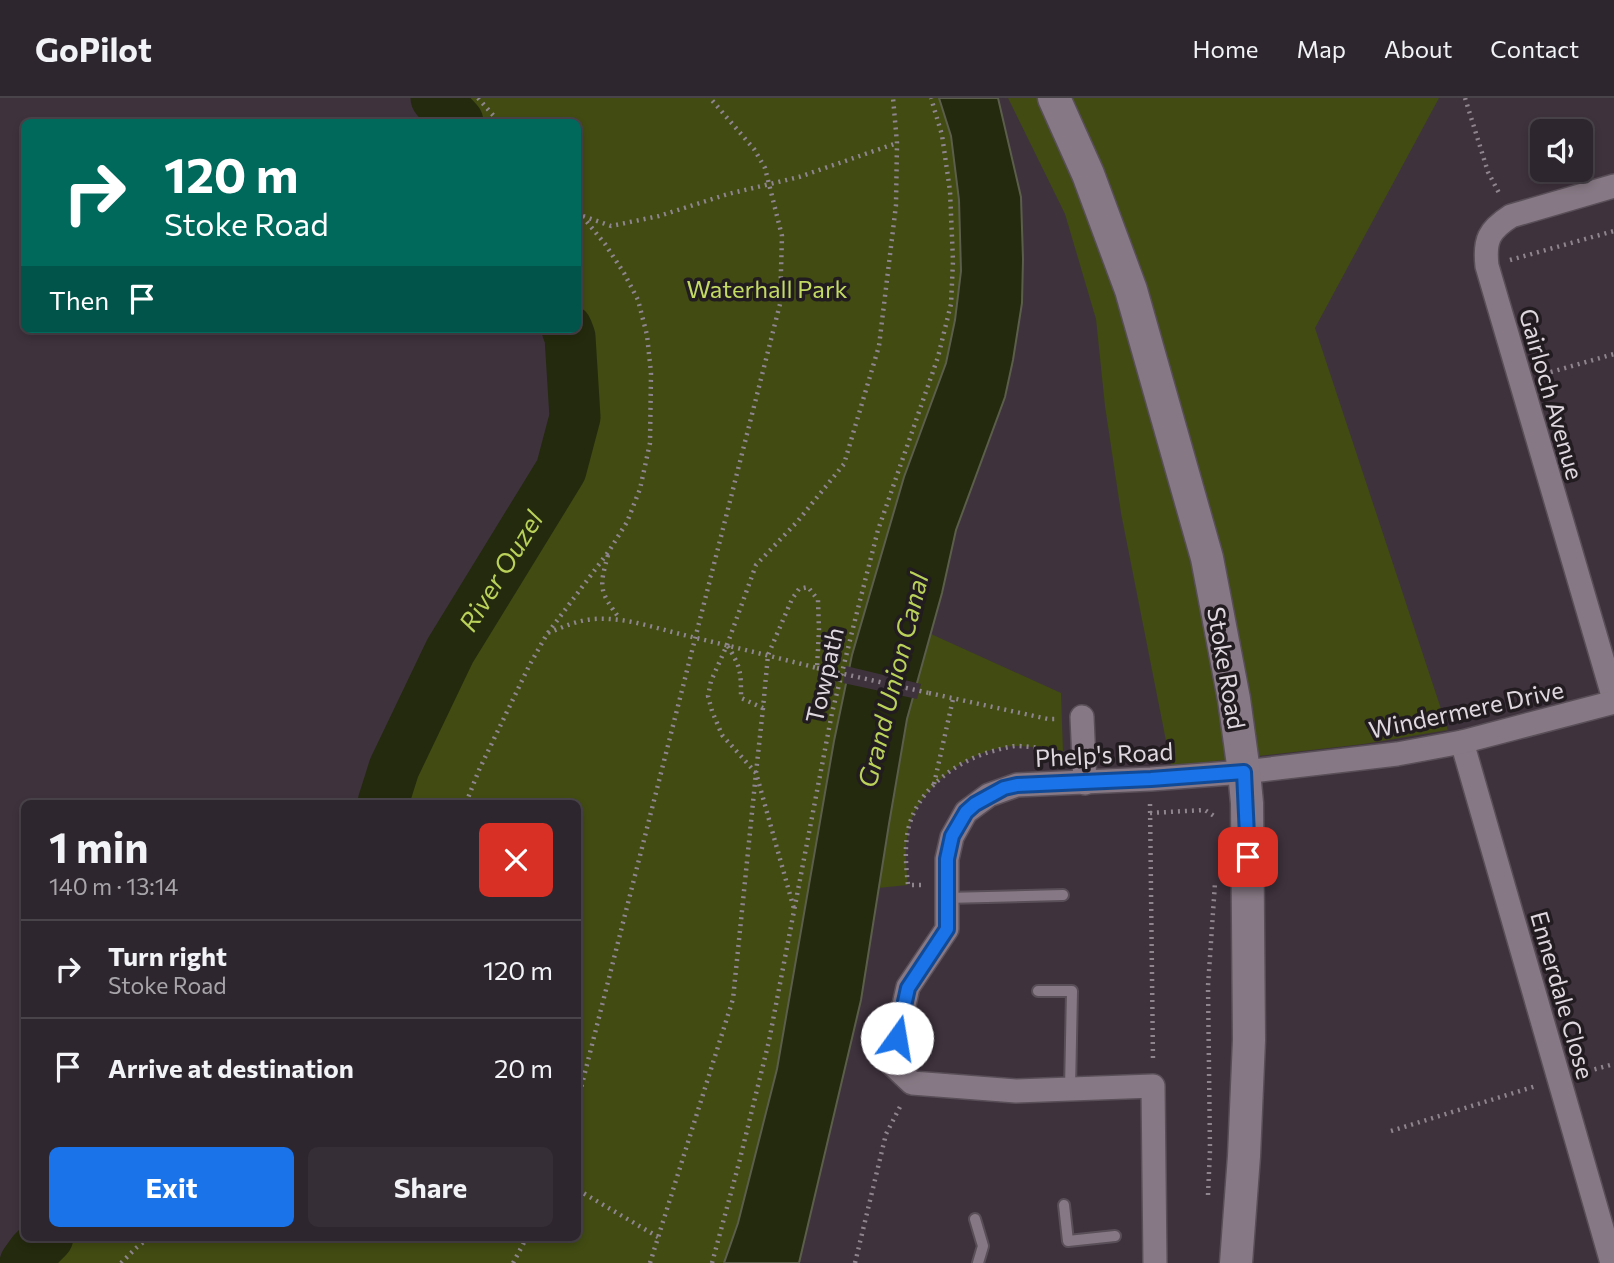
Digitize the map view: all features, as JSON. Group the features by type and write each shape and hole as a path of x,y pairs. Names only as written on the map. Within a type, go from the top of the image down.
{"street":[{"name":"Stoke Road","path":"1054,98 1088,174 1131,290 1207,558 1234,699 1244,772 1248,831 1249,1040 1236,1263"},
{"name":"Gairloch Avenue","path":"1614,186 1511,216 1490,234 1486,244 1487,267 1614,700"},
{"name":"Windermere Drive","path":"1244,772 1397,754 1462,742 1614,700"},
{"path":"1082,717 1085,783"},
{"name":"Ennerdale Close","path":"1462,742 1612,1263"},
{"name":"Phelp's Road","path":"912,1083 891,1063 908,988 947,929 947,859 952,836 966,812 996,792 1017,785 1244,772"},
{"path":"912,1083 1016,1091 1153,1086 1148,1233 1155,1263"}],"lane":[{"path":"946,898 1063,895"},
{"path":"1038,991 1072,991 1070,1089"},
{"path":"1064,1205 1068,1241 1115,1236"},
{"path":"975,1219 983,1246 978,1263"}],"path":[{"path":"478,98 496,119"},
{"path":"581,1088 780,304 782,236 765,168 754,149 710,98"},
{"path":"794,911 756,773 722,735 708,696 711,681 727,645 755,565 797,522 844,464 879,346 896,205 897,143 893,98"},
{"name":"Towpath","path":"712,1263 765,1055 832,713 854,624 878,530 938,357 951,304 953,261 950,191 942,135 931,98"},
{"path":"1465,98 1488,172 1511,216"},
{"path":"581,213 611,226 659,216 727,194 799,177 897,143"},
{"path":"467,800 529,666 547,634 609,551 627,522 640,489 650,443 651,373 647,335 638,300 624,272 581,214"},
{"path":"1487,267 1614,231"},
{"path":"1521,381 1614,354"},
{"path":"609,551 601,581 606,600 620,619"},
{"path":"650,1263 733,999 768,655 792,598 799,589 808,587 818,600 817,668"},
{"path":"547,634 572,623 592,619 620,619 953,699 1048,719 1082,717"},
{"path":"727,645 738,661 741,698 763,708"},
{"path":"934,785 953,699"},
{"path":"1151,779 1153,1086"},
{"path":"1150,813 1205,810 1217,818 1218,825"},
{"path":"1208,1198 1208,986 1216,875"},
{"path":"1391,1131 1614,1064"},
{"path":"855,1263 886,1134 912,1083"},
{"path":"581,1191 658,1237"},
{"path":"121,1263 145,1241"},
{"path":"513,1263 525,1241"}],"green space":[{"name":"Waterhall Park","path":"436,98 939,98 951,136 959,200 961,271 955,320 946,363 904,477 834,741 777,1069 738,1223 724,1263 25,1263 44,1241 581,1241 581,800 384,800 394,768 450,651 561,470 575,417 568,333 581,333 581,119 455,119"},
{"path":"1008,98 1439,98 1315,328 1448,730 1364,744 1171,766 1121,513 1105,406 1096,319 1065,214"},
{"path":"931,634 1061,693 1063,751 1020,746 998,748 965,761 950,772 924,797 909,827 906,849 908,885 878,888 907,719"}],"water":[{"name":"Grand Union Canal","path":"939,98 998,98 1021,197 1022,303 1013,360 1005,397 956,530 942,593 907,719 861,1000 799,1263 724,1263 738,1223 777,1069 834,741 852,655 904,477 946,363 955,320 961,271 959,200 951,136"}],"pier":[{"path":"846,666 921,684 917,699 843,683"}],"waterway":[{"name":"River Ouzel","path":"436,98 455,119"},
{"name":"River Ouzel","path":"384,800 394,768 450,651 561,470 575,417 568,333"},
{"name":"River Ouzel","path":"25,1263 44,1241"}],"route":[{"path":"897,1038 908,988 947,929 947,859 952,836 966,812 1004,788 1033,783 1085,783 1244,772 1248,857"}]}
